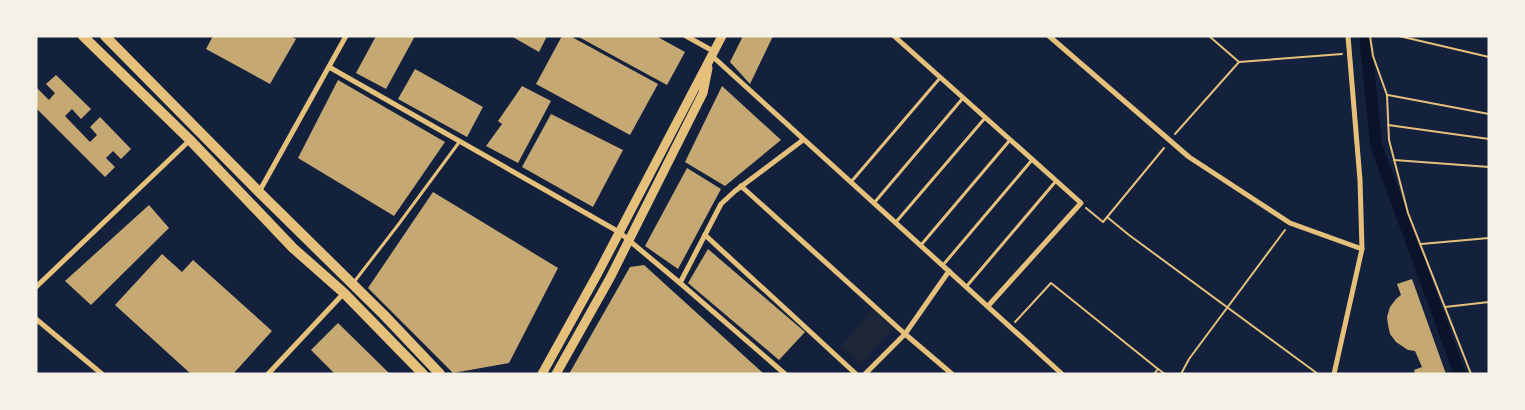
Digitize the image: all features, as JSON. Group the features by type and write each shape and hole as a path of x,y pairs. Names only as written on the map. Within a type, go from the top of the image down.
{"main road":[{"path":"83,36 190,140 293,248 344,293 423,374"},
{"path":"105,36 384,315 440,374"},
{"path":"542,374 722,36"},
{"path":"556,374 610,278 703,93 712,53"}],"street":[{"path":"259,192 346,36"},
{"path":"686,36 712,53 803,140 1062,374"},
{"path":"894,36 1081,203 988,306"},
{"path":"1049,36 1189,157 1290,223 1362,249"},
{"path":"1334,374 1362,249 1360,180 1348,36"},
{"path":"329,67 619,232 785,374"},
{"path":"36,287 190,140"},
{"path":"680,283 720,204 803,140"},
{"path":"741,186 952,374"},
{"path":"705,235 856,374"},
{"path":"865,374 905,334 949,271"},
{"path":"268,374 344,293"},
{"path":"36,319 102,374"}],"lane":[{"path":"850,182 940,78"},
{"path":"874,203 963,98"},
{"path":"895,223 985,118"},
{"path":"352,284 398,226 460,140"},
{"path":"920,246 1010,140"},
{"path":"942,265 1032,160"},
{"path":"966,287 1056,182"}],"path":[{"path":"1208,36 1239,62"},
{"path":"1370,36 1373,56 1387,95 1389,140 1408,213 1471,374"},
{"path":"1399,36 1489,57"},
{"path":"1081,203 1103,222 1239,62 1349,53"},
{"path":"1387,95 1489,114"},
{"path":"1388,125 1489,139"},
{"path":"1394,160 1489,167"},
{"path":"1107,217 1318,374"},
{"path":"1181,374 1189,359 1290,223"},
{"path":"1420,244 1489,238"},
{"path":"1010,327 1050,283 1165,374"},
{"path":"1445,307 1489,302"},
{"path":"1154,374 1158,369"}],"shaded area":[{"path":"875,307 896,325 861,364 841,346"}],"building":[{"path":"213,36 290,36 296,39 270,84 206,49"},
{"path":"376,36 415,36 386,89 356,73"},
{"path":"511,36 547,36 539,52"},
{"path":"562,36 570,36 658,84 630,135 536,84"},
{"path":"577,36 656,36 685,52 667,85"},
{"path":"743,36 773,36 750,84 730,62"},
{"path":"415,69 483,107 467,137 398,99"},
{"path":"56,75 91,109 81,119 72,109 65,116 90,142 97,135 90,127 100,117 131,149 121,159 113,151 106,158 115,167 105,177 36,108 36,87 49,100 55,93 46,84"},
{"path":"338,80 445,142 394,216 298,158"},
{"path":"522,86 551,101 518,163 486,146 502,124 498,121"},
{"path":"722,86 781,140 725,186 685,162"},
{"path":"551,114 623,150 593,207 522,167"},
{"path":"687,168 721,189 678,269 645,246"},
{"path":"433,192 558,268 509,363 453,373 368,288"},
{"path":"149,205 169,228 91,305 65,281"},
{"path":"708,249 805,332 779,360 688,283"},
{"path":"162,254 182,272 193,260 272,331 233,374 191,374 115,305"},
{"path":"644,265 764,374 569,374 630,267"},
{"path":"1412,279 1446,374 1415,374 1414,370 1422,367 1415,351 1408,350 1396,342 1390,334 1387,317 1390,307 1401,295 1397,284"},
{"path":"338,323 390,374 335,374 311,350"}],"waterway":[{"path":"1365,36 1376,145 1460,374"}]}
